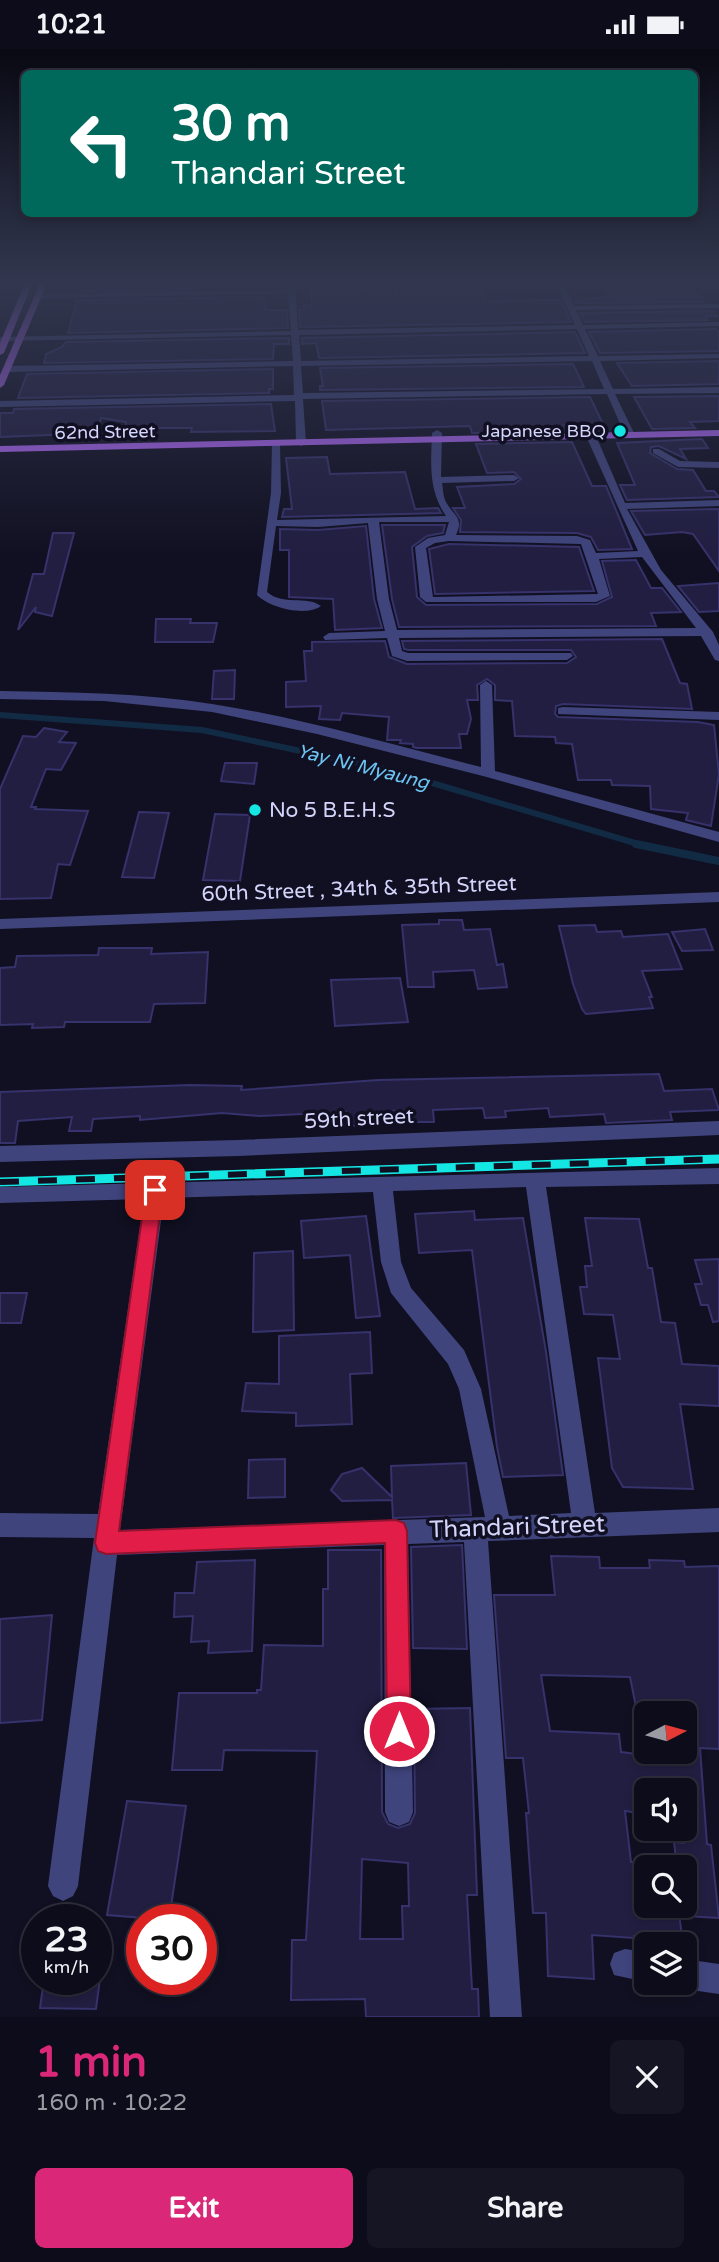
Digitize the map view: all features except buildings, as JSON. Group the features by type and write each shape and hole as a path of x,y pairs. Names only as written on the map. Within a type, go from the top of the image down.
{"main road":[{"path":"629,432 719,431"},
{"name":"62nd Street","path":"437,436 592,436 629,432"},
{"name":"62nd Street","path":"0,442 629,432"},
{"name":"62nd Street","path":"0,449 275,443 301,439"}],"street":[{"path":"297,373 301,439"},
{"path":"602,373 629,432"},
{"path":"0,404 719,390"},
{"path":"437,436 440,500 454,519 455,526 449,538"},
{"path":"592,436 646,554 657,572 710,630 719,657"},
{"path":"275,443 276,493 261,593 266,599 276,602 315,606"},
{"path":"656,451 678,464 719,465"},
{"path":"437,480 514,478"},
{"path":"622,506 717,506"},
{"path":"373,519 383,599 397,653 407,657 567,656"},
{"path":"271,523 454,519"},
{"path":"449,538 577,539 586,542 604,596 596,599 435,601 426,597 420,547 432,540 449,538"},
{"path":"592,556 646,554"},
{"path":"329,637 710,630"},
{"path":"486,685 488,773"},
{"path":"0,695 104,698 212,708 317,730 488,773 719,837"},
{"path":"563,711 719,716"},
{"name":"60th Street , 34th & 35th Street","path":"0,924 719,897"},
{"name":"59th street","path":"0,1154 719,1128"},
{"path":"0,1195 719,1176"},
{"path":"535,1179 585,1525"},
{"path":"382,1183 391,1262 402,1293 456,1357 470,1389 488,1528 506,2017"},
{"path":"63,1886 107,1534 155,1190"},
{"name":"Thandari Street","path":"0,1525 107,1534 396,1531 719,1520"},
{"path":"396,1531 399,1812"},
{"path":"697,1975 719,1979"}],"waterway":[{"name":"Yay Ni Myaung","path":"0,715 202,730 385,769 643,845"},
{"name":"Yay Ni Myaung","path":"636,844 643,845"},
{"name":"Yay Ni Myaung","path":"643,845 719,861"}],"railway":[{"path":"0,1182 719,1159"}],"place":[{"name":"Japanese BBQ","path":"620,431"},
{"name":"No 5 B.E.H.S","path":"255,810"}],"route":[{"path":"155,1190 106,1543 396,1531 399,1731"}]}
